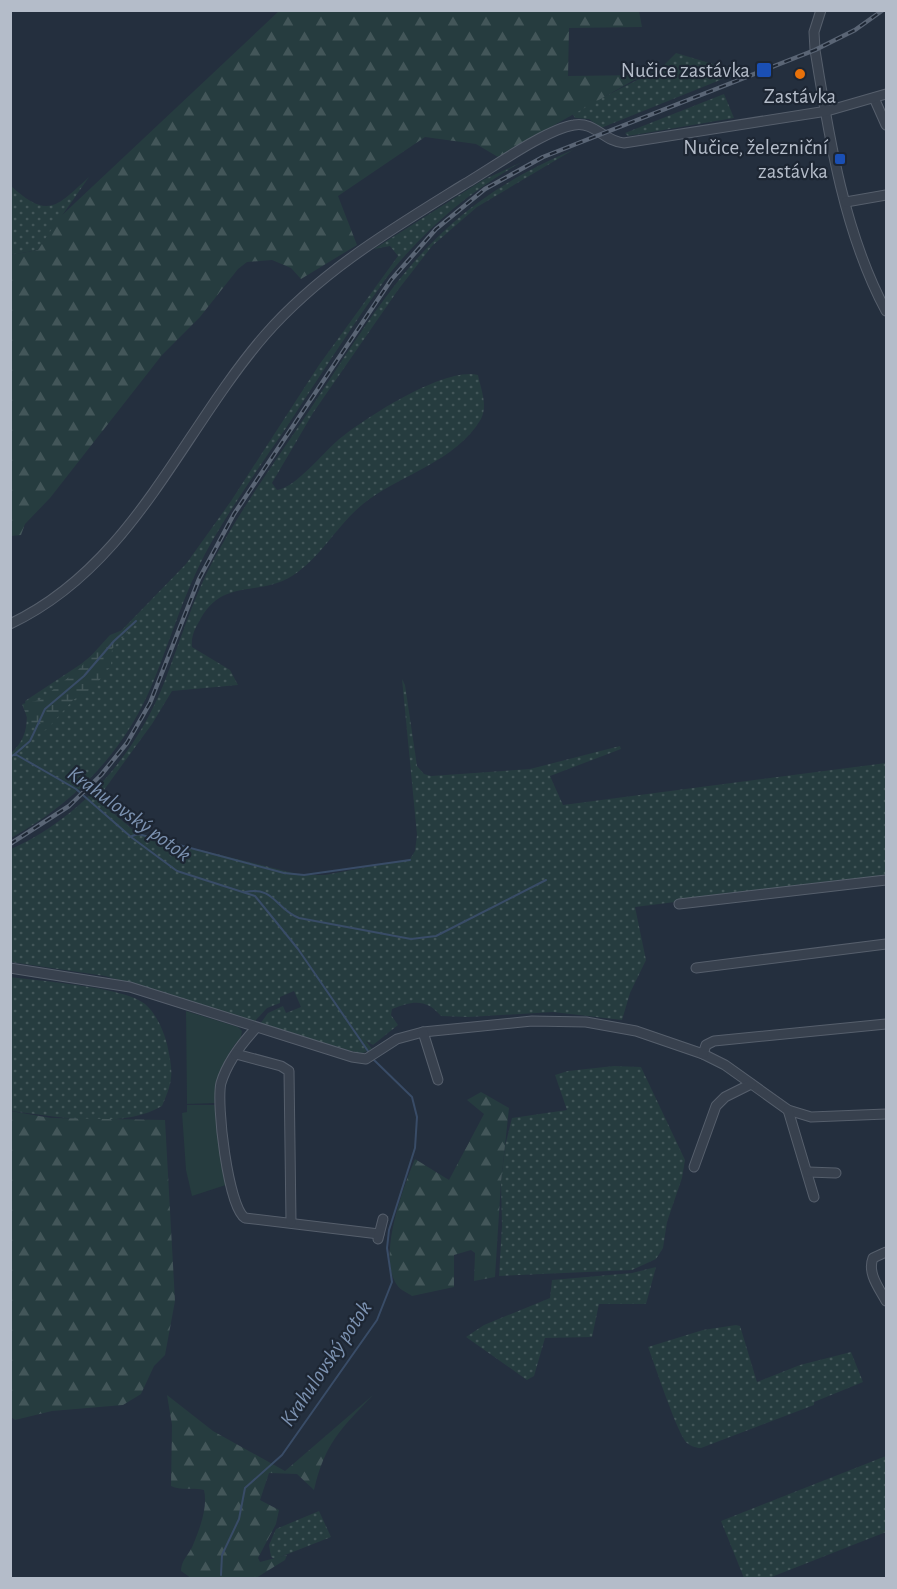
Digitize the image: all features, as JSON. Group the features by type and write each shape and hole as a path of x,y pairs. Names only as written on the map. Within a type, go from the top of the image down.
{"street":[{"path":"821,10 816,22 814,42 848,214 868,274 886,312"},
{"path":"10,624 58,596 114,544 264,337 315,284 452,192 563,127 584,124 618,142 826,111 886,94"},
{"path":"874,98 886,125"},
{"path":"846,202 886,195"},
{"path":"679,904 886,880"},
{"path":"696,968 886,944"},
{"path":"10,968 130,987 256,1028 366,1059 397,1039 423,1032 464,1026 558,1020 636,1031 703,1054 725,1065 788,1110 811,1117 886,1114"},
{"path":"703,1054 706,1045 714,1041 886,1024"},
{"path":"256,1028 236,1054 220,1090 230,1184 235,1207 245,1218 291,1222 379,1236 382,1218"},
{"path":"423,1032 438,1080"},
{"path":"236,1054 281,1066 288,1071 291,1222"},
{"path":"694,1167 716,1106 725,1097 751,1084"},
{"path":"788,1110 814,1197"},
{"path":"808,1172 836,1173"},
{"path":"886,1252 873,1258 870,1264 874,1278 886,1301"}],"green space":[{"path":"279,11 639,11 642,27 569,28 568,76 643,75 498,157 476,144 425,137 338,196 357,245 301,279 291,268 272,260 247,262 238,269 200,317 162,355 50,498 25,524 21,535 11,536 11,255 38,250 59,218"},
{"path":"676,53 723,67 750,68 601,128 589,119 575,118 572,113 661,68"},
{"path":"724,94 734,118 628,136 625,133"},
{"path":"573,150 477,207 432,246 398,290 313,413 272,483 277,490 284,488 337,441 365,420 405,396 446,378 464,374 478,375 484,403 481,419 470,434 442,457 363,504 312,560 292,576 267,586 231,593 210,606 195,629 192,647 230,670 238,685 172,691 152,724 101,794 102,803 133,830 152,838 301,875 325,875 410,859 415,851 417,835 402,679 405,685 417,766 424,774 431,776 530,769 620,746 621,749 550,776 563,805 886,763 886,876 635,907 646,960 630,993 622,1020 553,1012 468,1017 441,1016 430,1006 412,1003 392,1009 391,1015 398,1025 373,1045 366,1041 372,1049 361,1054 260,1024 268,1013 283,1006 286,1013 301,1007 294,991 280,997 280,1003 267,1008 254,1022 105,976 11,962 11,849 37,836 83,802 122,759 138,735 164,683 193,605 214,559 248,502 364,327 418,257 449,227 484,199 524,173"},
{"path":"522,162 483,186 448,213 432,227 387,277 214,538 191,585 154,680 129,729 114,751 77,791 35,824 11,838 11,753 26,730 25,701 81,664 118,634 186,564 231,501 319,365 398,256 390,246 374,249 483,180"},
{"path":"89,177 38,250 11,255 10,185 34,203 43,206 60,202"},
{"path":"136,616 140,619 112,649 111,666 93,688 73,700 47,729 42,731 41,722 30,725 22,704 40,700 79,669 110,635 125,629"},
{"path":"10,977 101,989 135,998 145,1004 153,1012 162,1028 170,1062 169,1089 162,1106 128,1118 108,1119 68,1118 11,1111"},
{"path":"186,1011 238,1027 242,1031 241,1037 222,1068 215,1103 187,1104"},
{"path":"614,1066 641,1067 685,1160 682,1178 667,1222 663,1248 656,1259 632,1270 499,1276 502,1226 501,1182 505,1146 512,1118 567,1110 555,1075 568,1071"},
{"path":"481,1092 509,1108 501,1182 495,1277 474,1281 475,1253 471,1250 454,1255 454,1287 412,1296 397,1285 392,1273 390,1258 394,1222 404,1187 415,1159 449,1180 484,1114 467,1100"},
{"path":"187,1105 215,1105 226,1185 192,1196 186,1170 182,1113 187,1112"},
{"path":"10,1111 51,1118 165,1120 175,1301 165,1355 154,1366 141,1394 123,1405 52,1411 15,1420 11,1417"},
{"path":"656,1267 646,1304 599,1304 592,1337 545,1338 534,1376 527,1380 466,1337 484,1325 550,1298 552,1280 632,1273"},
{"path":"740,1326 757,1382 800,1365 851,1352 863,1382 814,1402 814,1405 701,1448 692,1446 687,1443 678,1426 648,1347 703,1330"},
{"path":"167,1395 213,1431 285,1471 373,1395 335,1438 323,1460 314,1490 297,1474 269,1473 260,1500 279,1510 276,1524 258,1558 260,1562 287,1555 285,1560 256,1578 191,1578 181,1571 181,1567 201,1525 205,1497 204,1490 171,1486 172,1425"},
{"path":"886,1456 886,1532 769,1578 744,1578 721,1521"},
{"path":"319,1511 331,1537 275,1559 271,1557 269,1545 276,1529"}],"waterway":[{"path":"15,754 30,741 45,709 84,676 114,641 136,621"},
{"name":"Krahulovský potok","path":"10,757 15,754 76,789 131,837 177,871 255,896 298,949 370,1054"},
{"path":"132,836 138,834 284,873 304,875 410,860"},
{"path":"245,892 263,892 299,918 411,939 436,936 546,880"},
{"name":"Krahulovský potok","path":"221,1575 222,1555 239,1519 245,1488 282,1455 377,1320 392,1282 387,1248 389,1230 415,1148 417,1117 412,1097 373,1059"}],"railway":[{"path":"10,844 69,806 101,775 127,743 150,703 199,579 234,514 391,280 436,229 485,189 543,157 815,50 855,30 883,10"}],"place":[{"name":"Nučice zastávka","path":"764,70"},
{"name":"Zastávka","path":"800,74"},
{"name":"Nučice, železniční zastávka","path":"840,159"}]}
